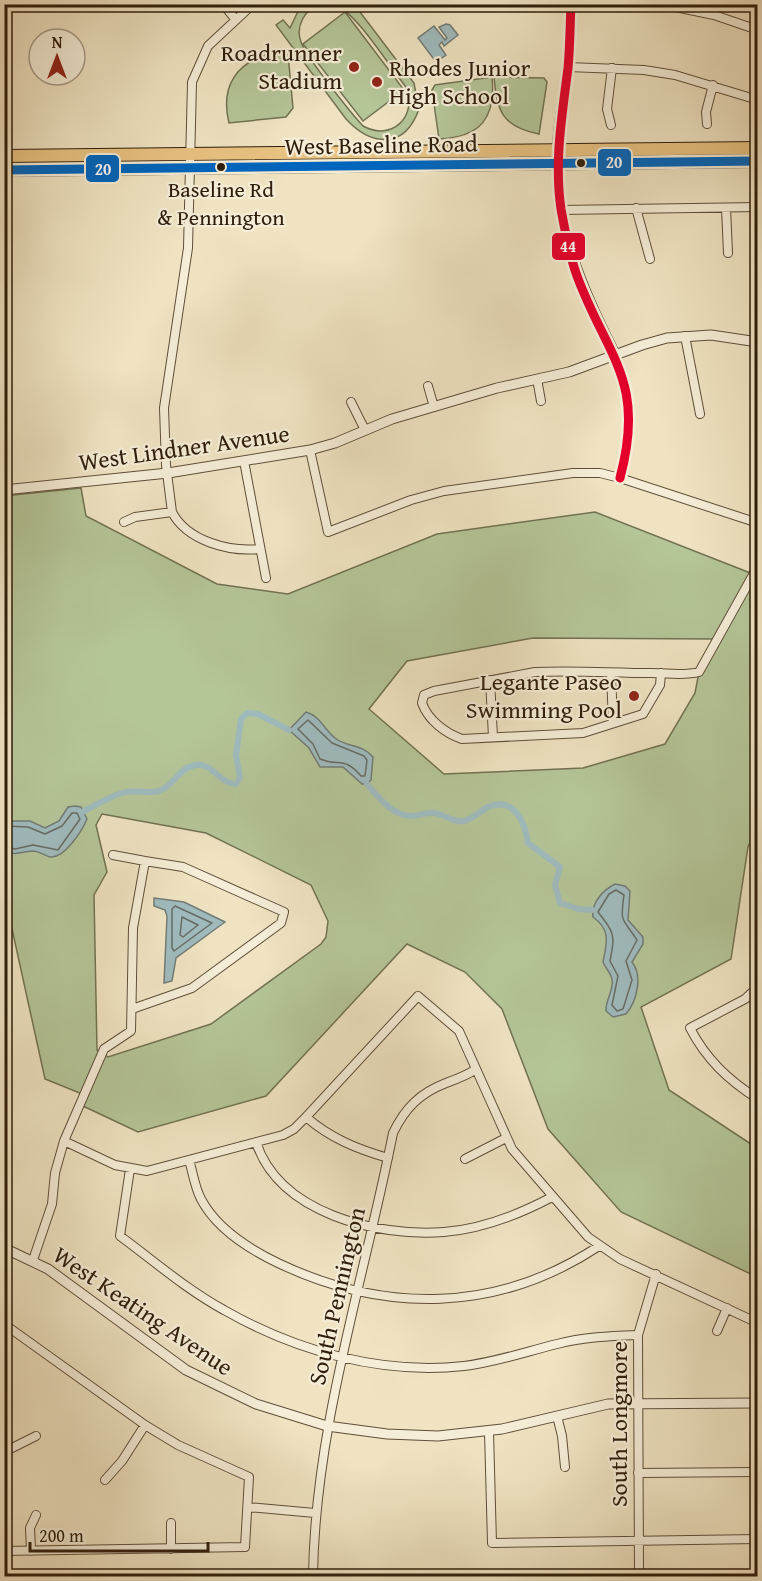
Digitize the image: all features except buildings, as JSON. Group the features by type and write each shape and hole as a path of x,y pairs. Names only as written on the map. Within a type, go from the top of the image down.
{"main road":[{"name":"West Baseline Road","path":"4,170 190,168 558,157 758,148"},
{"name":"West Baseline Road","path":"4,156 558,157 758,161"}],"street":[{"path":"223,4 236,20"},
{"path":"253,4 208,46 195,70 190,91 189,227 184,287 164,408 172,512 178,524 222,547 244,551 259,549"},
{"path":"571,4 568,67 558,157 561,210 577,275 624,378 630,428 620,478"},
{"path":"661,4 687,6 758,30"},
{"path":"568,67 665,73 713,85 758,100"},
{"path":"611,125 607,109 612,68"},
{"path":"707,124 706,112 713,85"},
{"path":"561,210 758,207"},
{"path":"636,208 650,259"},
{"path":"726,208 728,253"},
{"name":"West Lindner Avenue","path":"4,490 168,473 310,450 434,407 569,372 654,341 711,335 758,342"},
{"path":"685,336 700,414"},
{"path":"537,379 541,401"},
{"path":"428,386 434,407"},
{"path":"351,402 365,430"},
{"path":"310,450 328,532 411,500 444,491 573,473 600,473 620,478 758,523"},
{"path":"244,461 266,578"},
{"path":"124,522 135,517 172,512"},
{"path":"660,673 660,685 643,714 583,733 462,739 450,735 425,712 422,702 424,695 434,691 535,672 699,672 758,566"},
{"path":"611,673 613,723"},
{"path":"490,680 493,737"},
{"path":"113,855 183,867 284,912 281,923 192,988 132,1009"},
{"path":"33,1260 52,1204 55,1173 64,1141 85,1092 86,1083 109,1044 129,1033 132,1009 133,928 145,861"},
{"path":"758,987 750,994 690,1028 700,1049 718,1068 737,1086 758,1099"},
{"path":"750,994 758,1004"},
{"path":"64,1141 130,1170 147,1171 283,1135 306,1117 418,996 459,1031 506,1138 552,1197 599,1246 620,1259 758,1323"},
{"name":"South Pennington","path":"313,1576 315,1512 327,1426 344,1359 393,1133 402,1113 417,1099 436,1087 476,1069"},
{"path":"306,1117 333,1137 359,1150 388,1158"},
{"path":"465,1159 506,1138"},
{"path":"256,1142 266,1167 282,1186 307,1203 340,1217 373,1226 405,1231 444,1232 463,1229 520,1214 552,1197"},
{"path":"189,1160 201,1199 218,1222 239,1240 269,1259 310,1278 358,1293 430,1299 496,1292 567,1268 599,1246"},
{"path":"130,1170 120,1236 222,1310 276,1337 344,1359 404,1367 462,1366 506,1360 578,1340 638,1335"},
{"name":"West Keating Avenue","path":"4,1248 33,1260 196,1375 256,1404 327,1426 408,1436 489,1432 594,1406 637,1403 758,1403"},
{"name":"South Longmore","path":"639,1576 638,1335 643,1311 656,1274"},
{"path":"717,1331 727,1308"},
{"path":"4,1324 145,1425 178,1445 249,1477 245,1548 4,1551"},
{"path":"557,1416 566,1467"},
{"path":"105,1480 122,1461 145,1425"},
{"path":"489,1432 492,1542 758,1539"},
{"path":"4,1452 36,1436"},
{"path":"638,1473 758,1472"},
{"path":"248,1507 315,1512"},
{"path":"31,1551 30,1528 36,1515"},
{"path":"171,1522 171,1549"}],"green space":[{"path":"301,5 320,5 306,14 299,30 301,42 311,60 363,126 384,131 400,123 408,108 409,98 406,87 373,42 354,19 336,5 352,5 360,12 414,83 419,109 413,122 405,131 387,140 377,139 366,135 346,119 276,25 283,20 290,28"},
{"name":"Roadrunner Stadium","path":"345,12 404,90 363,121 303,44"},
{"path":"272,53 288,54 293,108 286,117 229,123 227,98 234,78 249,63"},
{"path":"492,77 491,104 483,123 466,134 439,139 432,90 435,85"},
{"path":"494,77 544,78 547,82 539,134 517,127 504,116 497,99"},
{"path":"81,488 86,516 217,584 288,594 437,534 595,512 753,574 757,566 757,827 748,847 731,959 641,1007 669,1090 757,1148 757,1277 621,1212 548,1129 502,1009 465,972 407,944 266,1096 138,1132 83,1106 87,1096 45,1079 5,897 4,496","holes":["533,638 717,639 699,672 695,693 665,744 583,768 444,774 369,709 407,661","102,814 206,833 311,885 328,921 326,937 321,944 211,1024 108,1057 97,1050 94,895 107,872 96,825"]}],"water":[{"path":"450,25 458,35 444,46 442,42 439,45 446,55 436,62 418,38 434,26 445,40 447,38 439,27"},
{"path":"306,712 318,720 335,738 364,750 373,757 371,780 367,784 362,784 343,767 320,767 309,748 289,730"},
{"path":"68,807 81,807 87,819 77,837 61,854 50,857 35,851 15,853 5,851 5,821 30,821 45,828 59,821"},
{"path":"615,884 625,886 630,891 628,920 643,937 643,944 632,962 638,981 636,996 626,1014 613,1017 606,1011 612,980 603,962 606,937 603,927 593,917 593,912 599,898"},
{"path":"154,898 184,902 225,922 176,958 172,981 164,983 167,916 165,910 154,906"}],"waterway":[{"path":"84,811 122,793 164,789 190,766 202,765 225,781 236,784 240,777 236,755 241,719 247,713 258,714 289,730"},
{"path":"367,784 386,805 404,815 434,813 456,821 464,821 488,807 505,805 512,808 521,820 528,843 560,867 555,885 560,903 578,909 592,910"}],"transit line":[{"name":"44","path":"571,4 570,44 560,138 559,191 574,268 620,371 626,393 629,417 627,445 620,478"},
{"name":"20","path":"4,170 758,161"}],"place":[{"name":"Roadrunner Stadium","path":"354,67"},
{"name":"Rhodes Junior High School","path":"377,82"},
{"name":"Baseline Rd & Pennington","path":"221,167"},
{"name":"Legante Paseo Swimming Pool","path":"634,696"}]}
